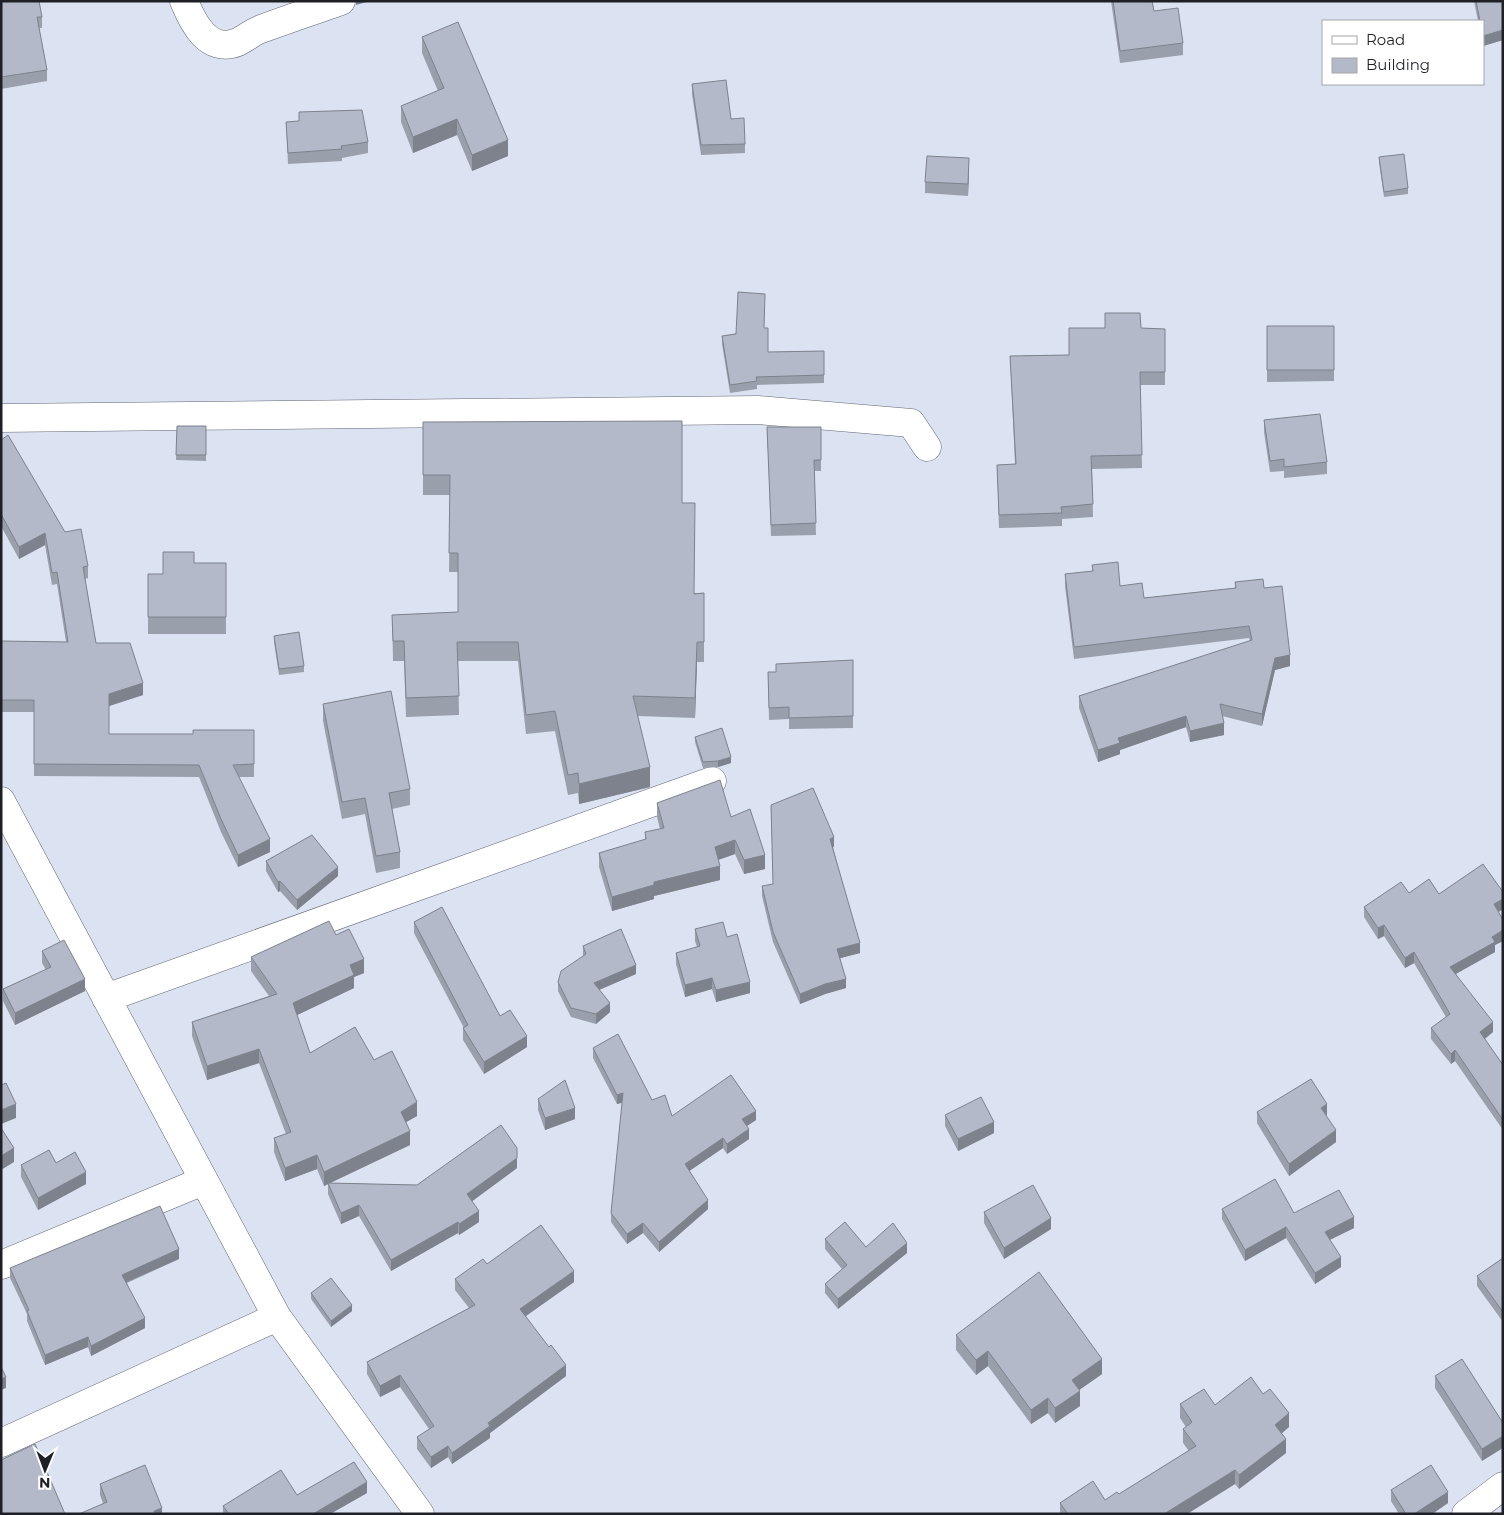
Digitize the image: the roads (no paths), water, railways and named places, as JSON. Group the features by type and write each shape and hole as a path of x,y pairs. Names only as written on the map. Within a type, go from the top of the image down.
{"street":[{"path":"184,1 192,22 202,35 225,44 237,42 258,30 341,1"},
{"path":"1,418 758,410 910,423 927,447"},
{"path":"106,998 712,781"},
{"path":"1,801 277,1317 420,1514"},
{"path":"1,1265 203,1181"},
{"path":"1,1443 277,1317"},
{"path":"1466,1514 1503,1486"}]}
